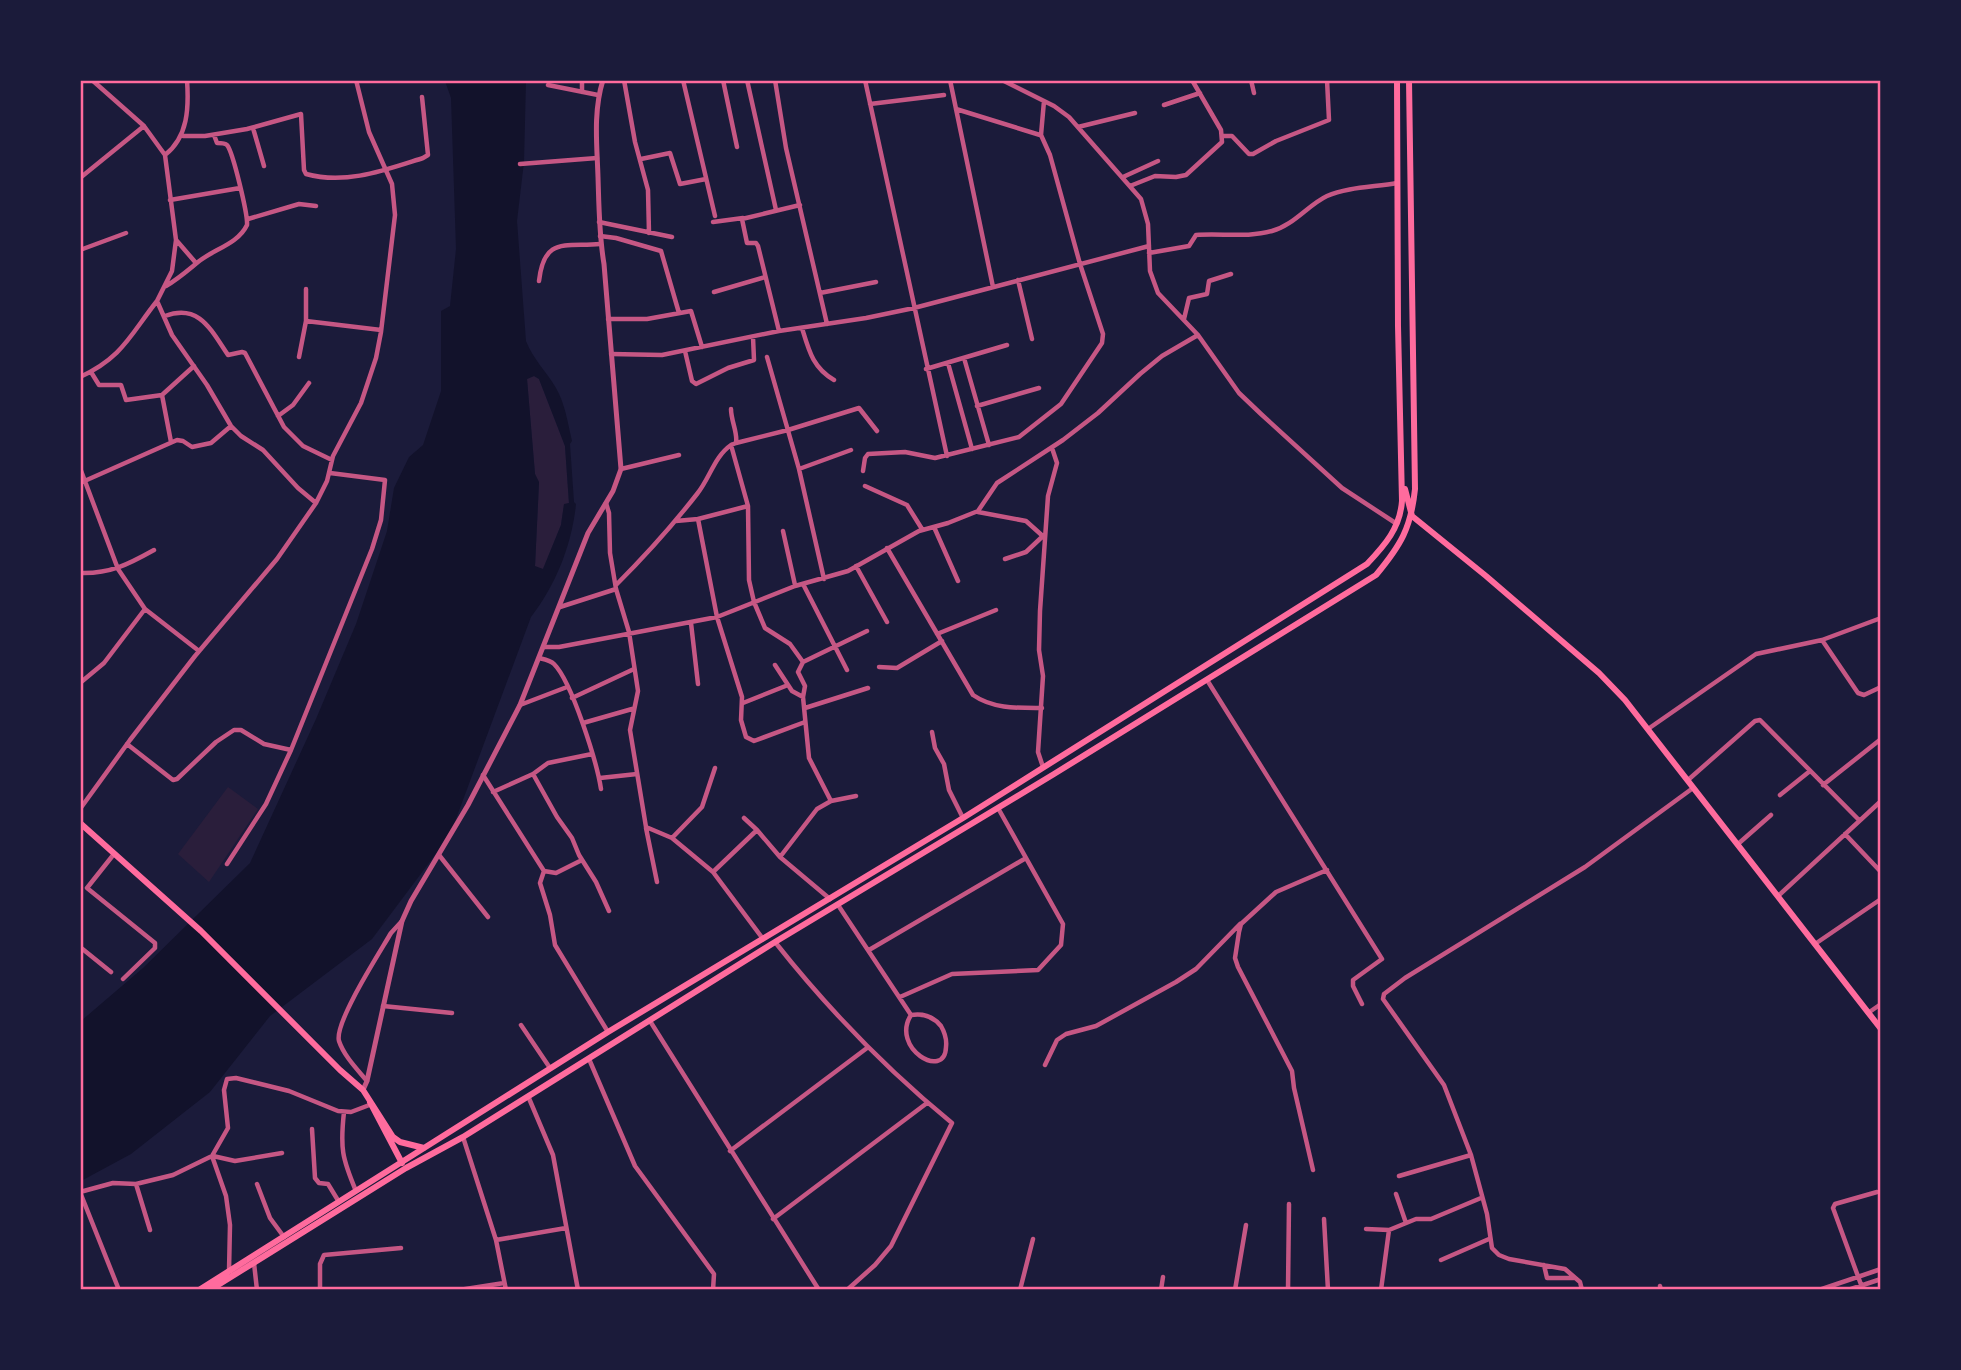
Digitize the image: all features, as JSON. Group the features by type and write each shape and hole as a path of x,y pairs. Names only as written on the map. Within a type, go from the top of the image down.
{"main road":[{"path":"213,1289 550,1068 963,818 1367,564 1389,538 1401,514 1397,80"},
{"path":"200,1290 356,1191 463,1137 775,942 1376,575 1392,555 1412,516 1415,489 1409,80"},
{"path":"1399,357 1413,356"},
{"path":"1402,480 1412,516 1600,673 1648,729 1881,1029"},
{"path":"1205,666 1207,680"},
{"path":"83,828 201,932 363,1090 396,1139 425,1148"},
{"path":"371,1103 404,1165"}],"street":[{"path":"80,377 108,362 126,345 157,300 172,271 176,240 165,155 144,126 92,80"},
{"path":"165,155 178,144 182,136 187,110 187,80"},
{"path":"80,809 199,651 277,559 316,502 330,473 332,460 361,403 376,358 396,215 392,184 371,139 356,80"},
{"path":"582,80 582,92"},
{"path":"363,1090 402,920 520,705 588,533 607,503 621,469 599,236 598,94 603,80"},
{"path":"624,80 648,190 649,233"},
{"path":"683,80 715,216"},
{"path":"723,80 737,147"},
{"path":"747,80 776,210"},
{"path":"775,80 786,148 827,324"},
{"path":"865,80 947,456"},
{"path":"950,80 993,287"},
{"path":"1002,80 1044,101 1079,127 1141,199 1146,211 1150,271 1158,293 1198,335 1239,393 1289,442 1357,500 1397,524"},
{"path":"1192,80 1223,136"},
{"path":"1251,80 1254,93"},
{"path":"1223,136 1232,136 1253,155 1276,141 1329,120 1327,80"},
{"path":"548,85 598,94"},
{"path":"1164,105 1200,93"},
{"path":"870,104 944,95"},
{"path":"182,136 214,135 253,128 301,114 304,170 309,175 343,178 386,170 428,155 422,97"},
{"path":"863,471 865,457 871,453 905,452 930,458 1019,437 1061,404 1102,342 1103,334 1080,264 1050,155 1041,135 1044,101"},
{"path":"956,109 1041,135"},
{"path":"1079,127 1135,113"},
{"path":"80,178 144,126"},
{"path":"253,128 264,166"},
{"path":"164,287 184,276 196,263 242,234 247,219 228,146 217,142 214,135"},
{"path":"1130,186 1155,176 1186,175 1219,145 1223,136"},
{"path":"640,159 670,153 680,184 706,178"},
{"path":"520,164 597,158"},
{"path":"1123,177 1158,161"},
{"path":"1149,253 1189,246 1196,235 1252,234 1276,230 1297,219 1306,209 1326,197 1398,183"},
{"path":"170,200 240,188"},
{"path":"247,219 299,204 316,206"},
{"path":"713,222 800,205"},
{"path":"743,218 747,243 757,244 779,331"},
{"path":"599,222 672,237"},
{"path":"80,250 126,233"},
{"path":"599,236 617,238 661,251 679,313"},
{"path":"176,240 196,263"},
{"path":"539,281 544,256 552,248 600,244"},
{"path":"611,354 645,356 685,351 779,331 914,308 1149,246"},
{"path":"1184,320 1189,298 1207,294 1210,280 1231,275"},
{"path":"714,292 765,277"},
{"path":"1018,280 1032,339"},
{"path":"820,293 876,282"},
{"path":"299,357 306,321 306,289"},
{"path":"157,300 172,335 231,426 262,450 298,488 316,502"},
{"path":"165,316 182,311 194,315 210,328 228,355 245,353 284,427 303,446 332,460"},
{"path":"607,319 647,319 693,312 702,347"},
{"path":"306,321 381,330"},
{"path":"802,328 812,361 818,369 834,380"},
{"path":"978,512 998,483 1052,448 1098,413 1140,373 1198,335"},
{"path":"685,351 692,384 696,384 728,368 754,360 753,337"},
{"path":"926,369 1007,345"},
{"path":"768,357 799,470 824,579"},
{"path":"964,358 989,445"},
{"path":"948,363 972,449"},
{"path":"91,372 99,386 121,385 125,400 162,395 194,366"},
{"path":"278,416 293,405 309,383"},
{"path":"977,406 1039,388"},
{"path":"162,395 171,442"},
{"path":"560,607 616,587 699,492 721,453 734,444 859,408 877,431"},
{"path":"731,409 734,444 748,506 749,580 754,602 765,628 790,644 803,662"},
{"path":"82,483 171,442 180,440 190,446 204,445 215,440 231,426"},
{"path":"1043,767 1038,752 1042,708 1040,611 1048,496 1058,463 1052,448"},
{"path":"799,470 852,450"},
{"path":"621,469 679,455"},
{"path":"80,468 82,483 118,569 145,609 199,651"},
{"path":"227,863 266,804 291,750 372,549 381,520 385,480 330,473"},
{"path":"865,486 907,505 922,529"},
{"path":"607,503 610,553 616,587 629,632 638,696 630,730 657,882"},
{"path":"676,521 698,519 748,506"},
{"path":"544,647 559,648 629,632 717,617 795,586 824,579 856,566 922,529 978,512 1026,521 1044,537"},
{"path":"698,519 717,617 743,703 742,725 746,737 751,741 805,722"},
{"path":"934,527 958,582"},
{"path":"783,531 795,586"},
{"path":"1005,559 1026,552 1044,537"},
{"path":"887,548 972,695 982,701 1008,708 1042,708"},
{"path":"80,573 105,573 155,550"},
{"path":"856,566 887,622"},
{"path":"803,584 847,670"},
{"path":"80,683 103,663 145,609"},
{"path":"937,634 996,610"},
{"path":"1648,729 1756,654 1822,640 1881,618"},
{"path":"691,623 698,684"},
{"path":"831,801 809,758 803,697 805,686 798,672 803,662 867,631"},
{"path":"1822,640 1858,693 1864,695 1881,687"},
{"path":"879,667 897,668 942,641"},
{"path":"538,658 554,664 567,687 583,723 601,789"},
{"path":"775,665 795,694 803,697"},
{"path":"572,698 634,669"},
{"path":"1207,680 1382,959 1353,980 1353,986 1362,1004"},
{"path":"743,703 788,685"},
{"path":"520,705 567,687"},
{"path":"805,708 868,688"},
{"path":"583,723 633,709"},
{"path":"1687,781 1759,720 1783,740 1859,820"},
{"path":"127,744 173,780 216,741 234,730 241,730 264,744 291,750"},
{"path":"932,732 935,748 944,764 949,790 963,818"},
{"path":"1824,785 1881,739"},
{"path":"493,792 533,774 551,762 592,754"},
{"path":"672,838 702,807 715,768"},
{"path":"1780,795 1810,771"},
{"path":"533,774 572,838 609,911"},
{"path":"600,778 637,774"},
{"path":"483,775 544,872"},
{"path":"1582,1290 1577,1278 1565,1269 1499,1255 1492,1248 1487,1214 1471,1155 1444,1085 1382,999 1384,994 1405,978 1586,867 1693,788"},
{"path":"780,857 817,809 831,801 856,796"},
{"path":"1778,896 1881,801"},
{"path":"900,997 952,974 1038,970 1061,945 1063,923 998,807"},
{"path":"1738,844 1771,815"},
{"path":"744,818 780,857 831,899"},
{"path":"646,827 672,838 713,872 763,939"},
{"path":"713,872 757,830"},
{"path":"1845,834 1881,872"},
{"path":"114,853 87,888 155,943 155,948 123,979"},
{"path":"439,855 488,918"},
{"path":"869,950 1026,858"},
{"path":"544,872 556,873 582,860"},
{"path":"1045,1065 1057,1041 1066,1034 1096,1026 1176,982 1196,969 1276,892 1289,884 1327,870"},
{"path":"544,872 540,883 550,915 555,945 608,1032"},
{"path":"1814,945 1881,899"},
{"path":"838,905 911,1015"},
{"path":"367,1081 352,1065 339,1041 341,1023 391,933 402,920"},
{"path":"1241,924 1235,958 1292,1071 1313,1170"},
{"path":"775,942 867,1048 952,1123 891,1247 847,1290"},
{"path":"80,947 111,972"},
{"path":"1868,1013 1881,1004"},
{"path":"383,1006 452,1013"},
{"path":"911,1015 924,1015 938,1023 945,1032 946,1052 937,1062 930,1062 917,1053 908,1040 907,1022 911,1015"},
{"path":"650,1021 819,1290"},
{"path":"521,1025 550,1068"},
{"path":"730,1151 867,1048"},
{"path":"589,1059 635,1166 714,1274 713,1290"},
{"path":"119,1290 80,1192 113,1184 136,1184 173,1175 212,1156 228,1128 224,1090 228,1078 289,1091 338,1111 351,1112 371,1103"},
{"path":"528,1096 554,1155 578,1290"},
{"path":"773,1219 928,1103"},
{"path":"344,1112 342,1156 356,1191"},
{"path":"312,1129 315,1178 318,1183 328,1184 339,1202"},
{"path":"463,1137 496,1240 506,1290"},
{"path":"212,1156 235,1161 282,1153"},
{"path":"1399,1176 1471,1155"},
{"path":"212,1156 226,1196 230,1225 229,1271"},
{"path":"136,1184 150,1230"},
{"path":"257,1184 270,1218 284,1237"},
{"path":"1863,1287 1856,1276 1834,1206 1877,1192"},
{"path":"1396,1194 1406,1223"},
{"path":"1366,1229 1389,1230 1416,1219 1431,1219 1481,1198"},
{"path":"1288,1290 1289,1204"},
{"path":"1324,1219 1328,1290"},
{"path":"1235,1290 1245,1225"},
{"path":"496,1240 566,1228"},
{"path":"1381,1290 1389,1230"},
{"path":"1020,1290 1033,1238"},
{"path":"1441,1260 1489,1239"},
{"path":"320,1290 320,1264 324,1255 401,1248"},
{"path":"254,1262 257,1290"},
{"path":"1544,1265 1549,1279 1577,1278"},
{"path":"1819,1290 1881,1269"},
{"path":"1161,1290 1163,1277"},
{"path":"1848,1290 1881,1279"},
{"path":"459,1290 504,1283"}],"shaded area":[{"path":"445,81 526,81 524,162 517,221 526,341 559,394 572,441 570,444 576,504 567,549 555,578 531,617 450,835 372,939 270,1016 210,1092 131,1154 81,1181 81,1021 143,968 250,863 356,624 387,531 394,488 409,457 423,445 441,391 441,311 450,306 456,249 451,98","holes":["534,376 539,379 565,446 569,503 564,504 561,525 543,569 535,566 539,482 535,474 527,379"]},
{"path":"534,376 539,379 565,446 569,503 564,505 561,525 543,569 535,567 539,483 535,474 527,379"},
{"path":"228,787 258,809 209,882 178,854"}]}
